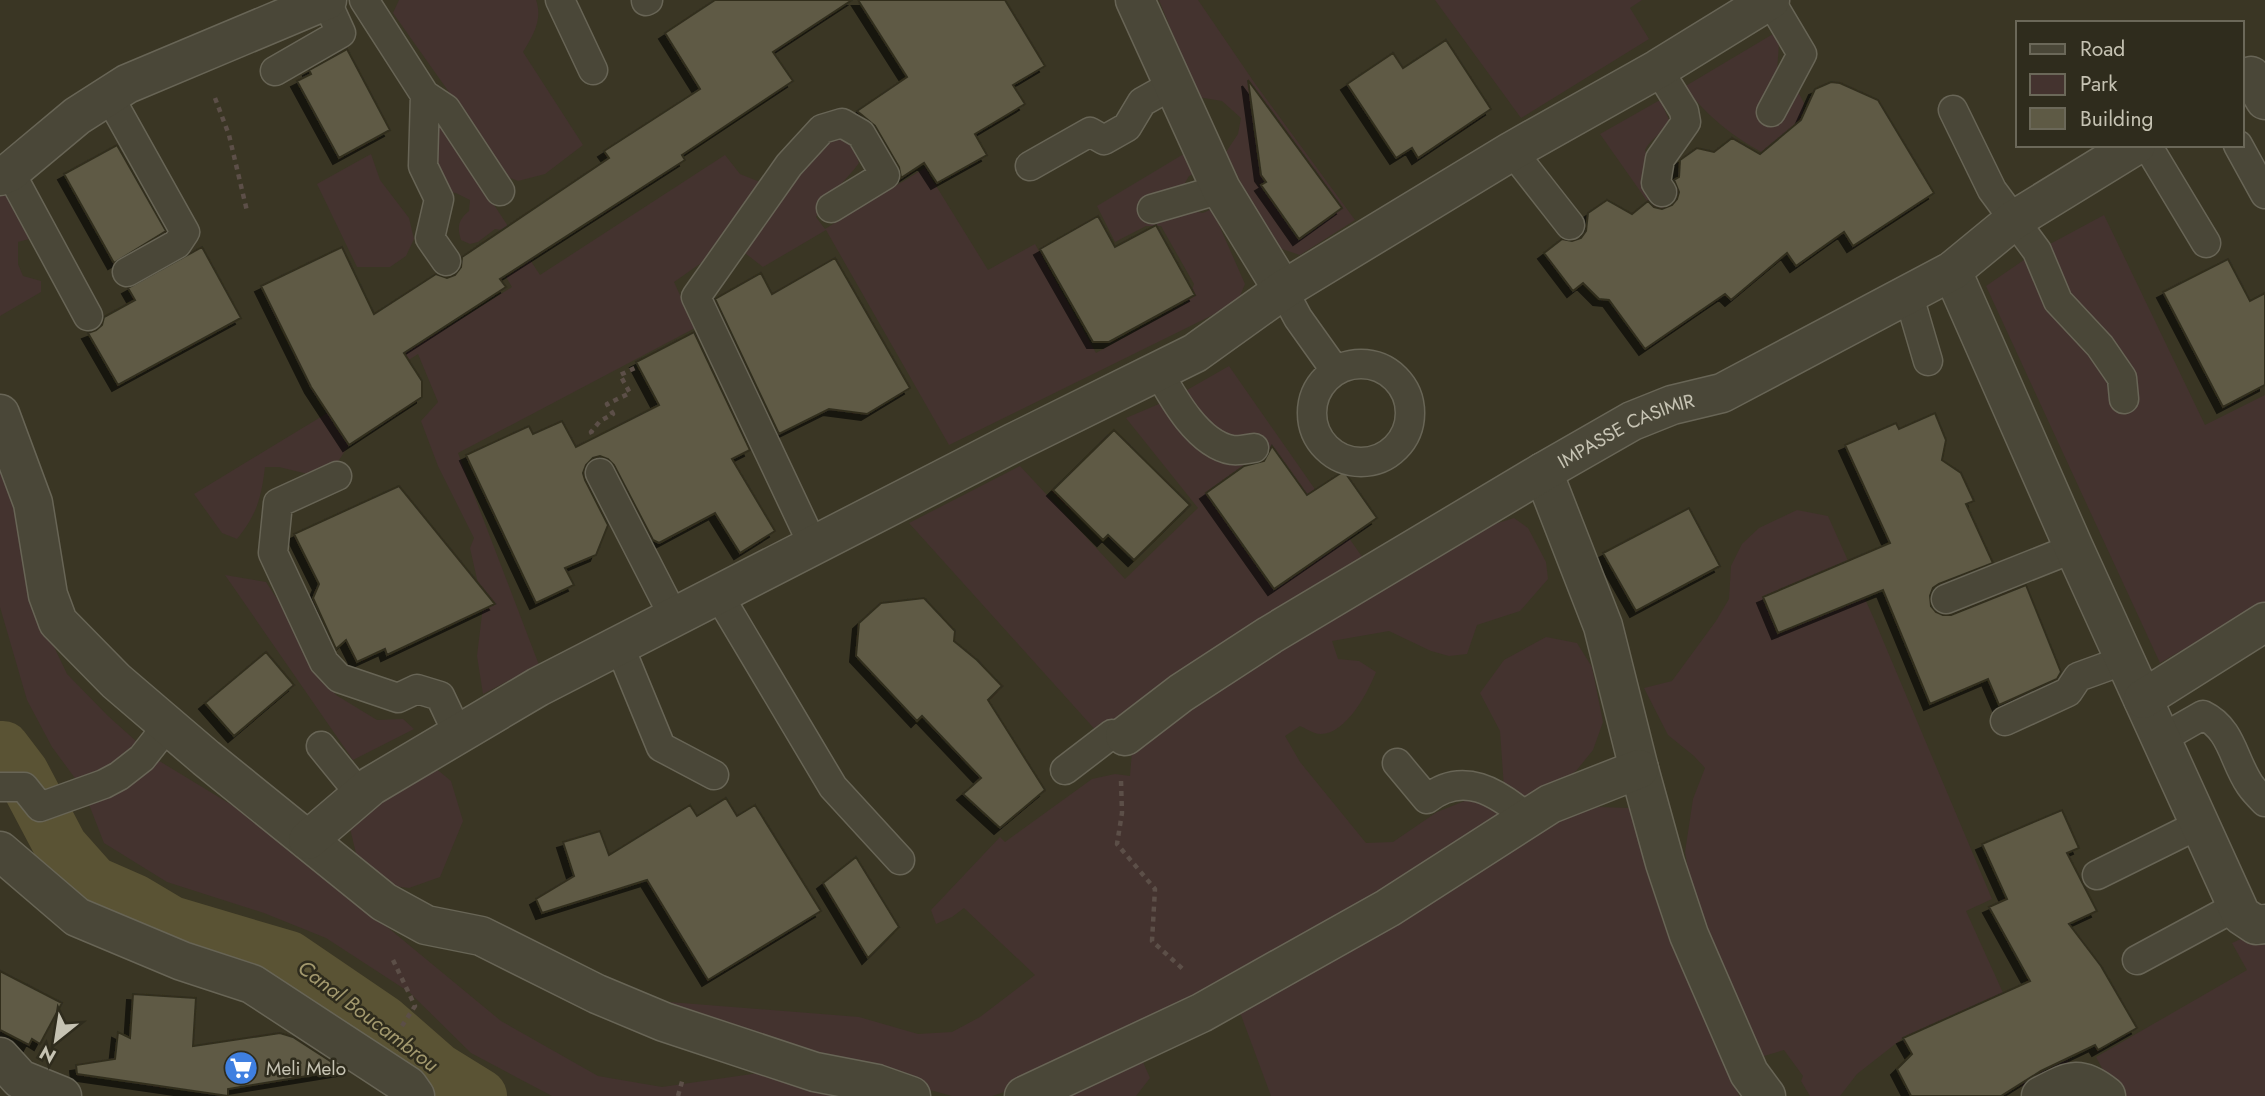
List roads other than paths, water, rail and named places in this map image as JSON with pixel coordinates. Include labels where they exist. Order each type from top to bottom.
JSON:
[{"type":"street","points":[[5,174],[77,116],[127,84],[327,0]]},
{"type":"street","points":[[1135,0],[1222,189],[1283,290]]},
{"type":"street","points":[[308,840],[371,786],[538,687],[1195,353],[1283,290],[1512,151],[1658,69],[1770,0]]},
{"type":"street","name":"IMPASSE CASIMIR","points":[[1125,736],[1181,693],[1270,635],[1543,472],[1632,421],[1672,405],[1722,393],[1952,271],[2014,220],[2133,147]]},
{"type":"street","points":[[1952,271],[2200,824],[2251,915]]},
{"type":"street","points":[[0,414],[33,503],[48,595],[58,622],[116,681],[384,902],[426,925],[481,936],[597,994],[664,1022],[815,1072],[877,1084],[911,1096]]},
{"type":"street","points":[[1543,472],[1603,626],[1665,863],[1689,935],[1749,1073],[1766,1096]]},
{"type":"street","points":[[2143,699],[2265,622]]},
{"type":"street","points":[[1024,1096],[1201,1013],[1388,908],[1550,804],[1639,769]]},
{"type":"street","points":[[0,851],[77,917],[182,961],[252,984],[412,1091]]},
{"type":"street","points":[[0,1057],[20,1079],[62,1096]]},
{"type":"street","points":[[2041,1096],[2072,1082],[2087,1082],[2106,1096]]},
{"type":"lane","points":[[275,71],[341,33],[327,0]]},
{"type":"lane","points":[[364,0],[425,95],[446,109],[500,191]]},
{"type":"lane","points":[[560,0],[593,70]]},
{"type":"lane","points":[[1770,0],[1802,54],[1771,111]]},
{"type":"lane","points":[[1658,69],[1684,111],[1686,122],[1660,159],[1656,183],[1662,191]]},
{"type":"lane","points":[[1030,166],[1090,132],[1104,141],[1127,127],[1142,102],[1174,83]]},
{"type":"lane","points":[[425,95],[423,166],[439,200],[430,238],[446,261]]},
{"type":"lane","points":[[109,96],[185,232],[177,244],[127,272]]},
{"type":"lane","points":[[1953,110],[1992,190],[2037,251],[2058,301],[2100,346],[2122,377],[2124,399]]},
{"type":"lane","points":[[813,545],[696,297],[789,165],[822,129],[842,123],[861,134],[885,175],[831,208]]},
{"type":"lane","points":[[2148,147],[2206,243]]},
{"type":"lane","points":[[2239,147],[2265,194]]},
{"type":"lane","points":[[1512,151],[1570,225]]},
{"type":"lane","points":[[5,174],[88,316]]},
{"type":"lane","points":[[1152,209],[1222,189]]},
{"type":"lane","points":[[1283,290],[1298,318],[1335,370]]},
{"type":"lane","points":[[1908,293],[1928,361]]},
{"type":"lane","points":[[1158,371],[1173,398],[1205,437],[1231,450],[1254,448]]},
{"type":"lane","points":[[600,473],[674,617]]},
{"type":"lane","points":[[337,476],[278,503],[273,553],[324,662],[339,678],[398,698],[416,689],[440,696],[458,734]]},
{"type":"lane","points":[[1946,599],[2074,548]]},
{"type":"lane","points":[[718,594],[834,788],[900,860]]},
{"type":"lane","points":[[620,645],[661,747],[713,775]]},
{"type":"lane","points":[[2005,721],[2068,692],[2078,677],[2125,660]]},
{"type":"lane","points":[[2161,739],[2203,715],[2215,721],[2224,731],[2250,786],[2265,802]]},
{"type":"lane","points":[[0,787],[24,787],[40,807],[104,784],[142,758],[168,725]]},
{"type":"lane","points":[[1065,770],[1112,734],[1125,736]]},
{"type":"lane","points":[[321,746],[360,794]]},
{"type":"lane","points":[[1397,763],[1427,799],[1467,783],[1499,797],[1528,818]]},
{"type":"lane","points":[[2097,875],[2200,824]]},
{"type":"lane","points":[[2137,960],[2251,915]]},
{"type":"waterway","name":"Canal Boucambrou","points":[[0,748],[3,748],[22,773],[61,847],[93,883],[134,901],[171,923],[289,958],[383,1022],[438,1070],[480,1096]]},
{"type":"place","name":"Meli Melo","points":[[241,1068]]}]
